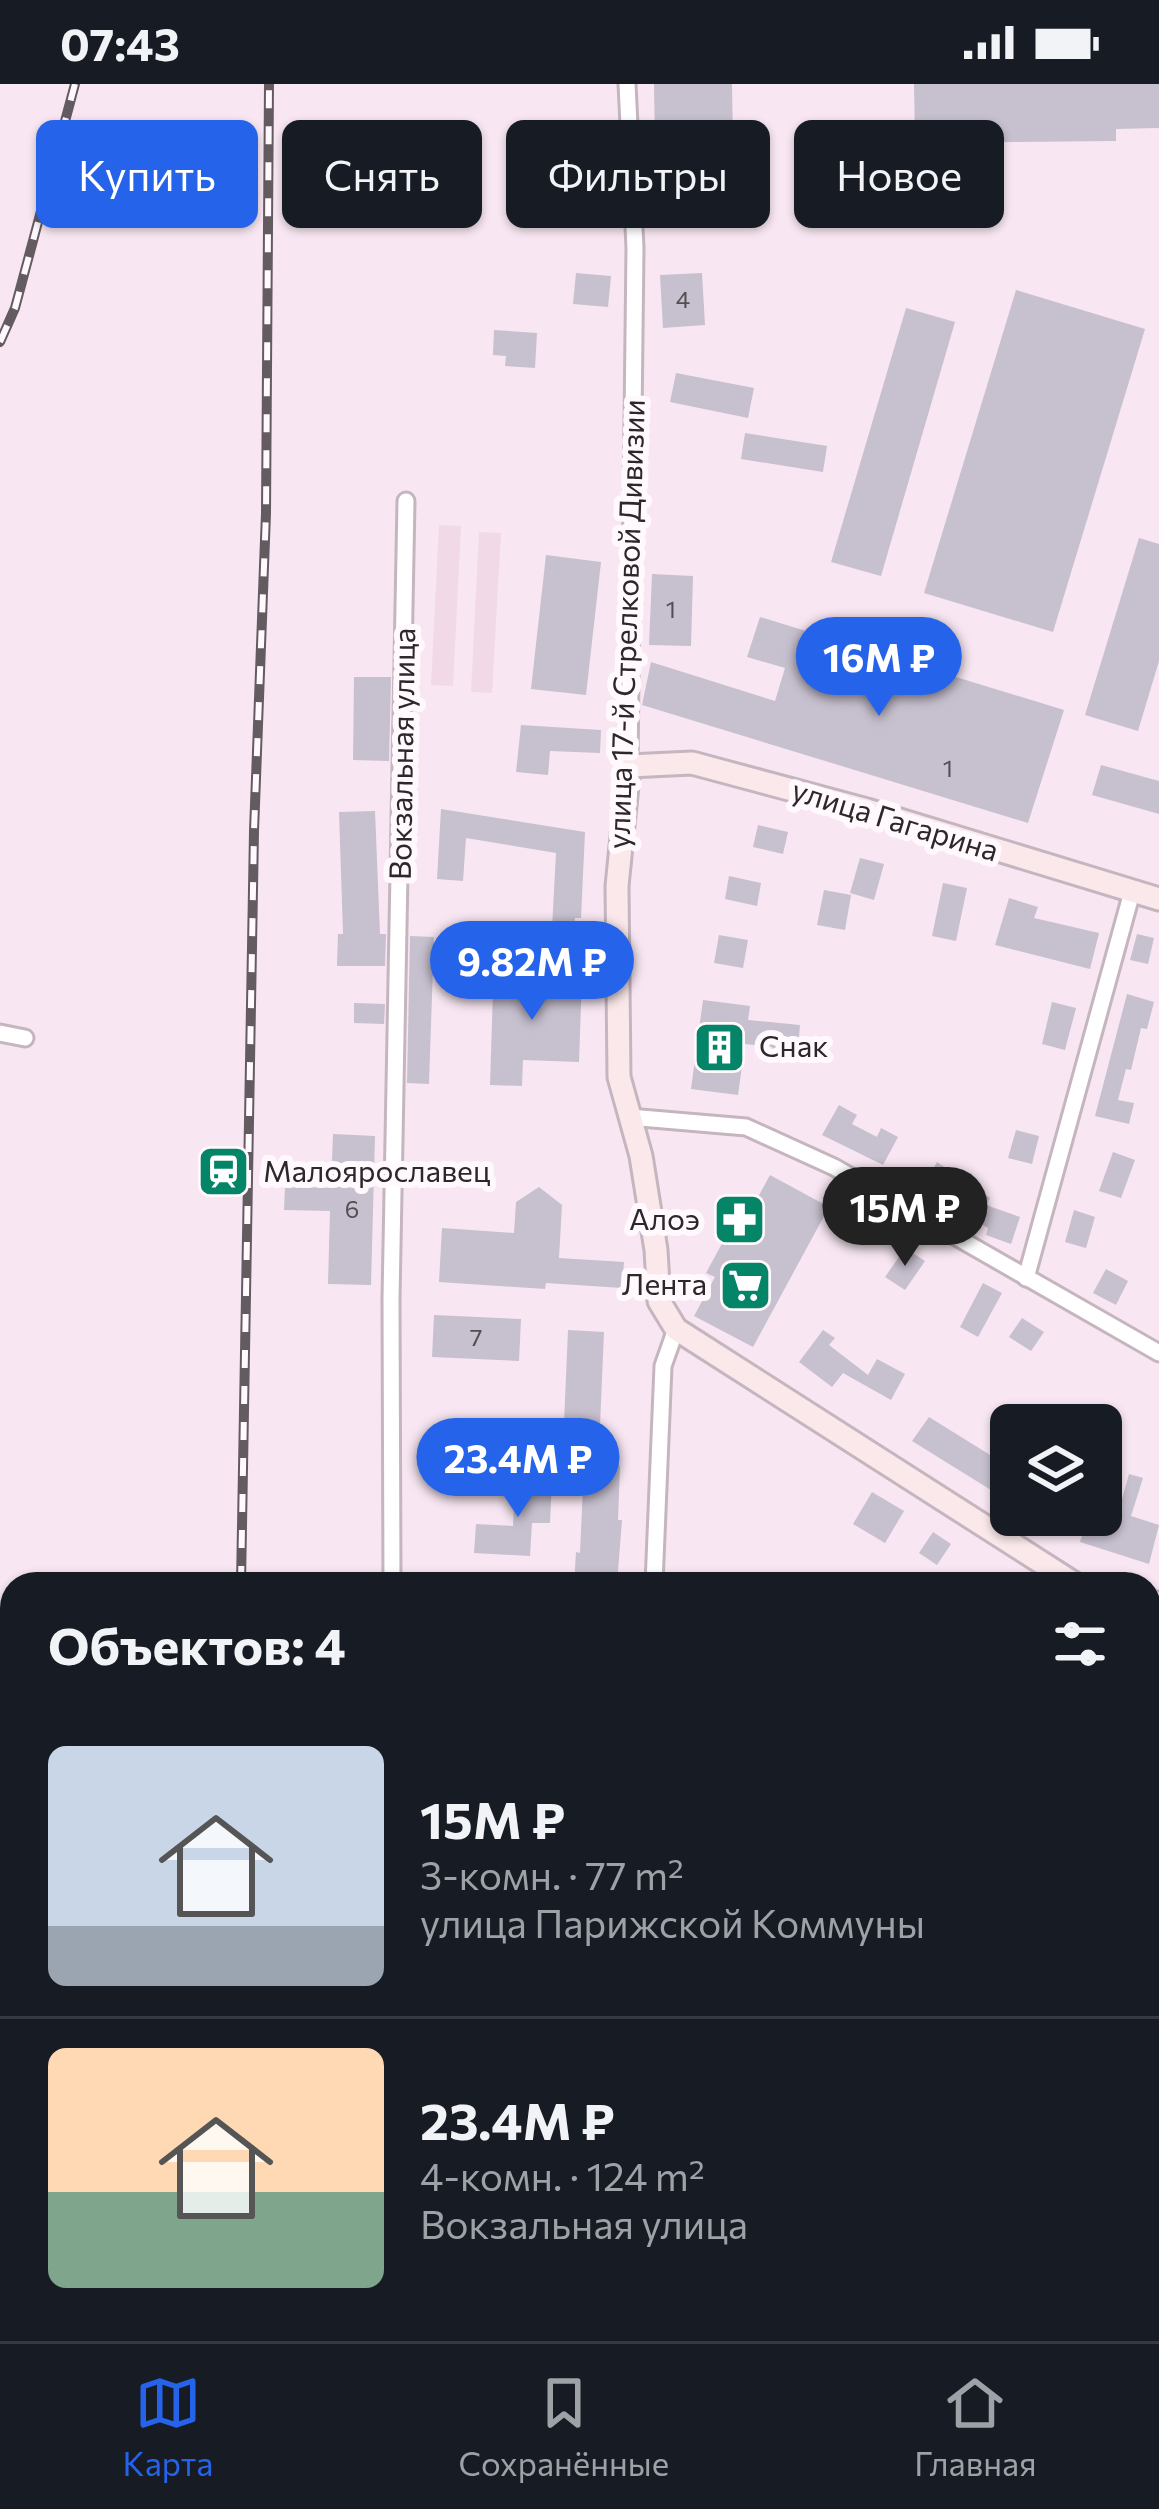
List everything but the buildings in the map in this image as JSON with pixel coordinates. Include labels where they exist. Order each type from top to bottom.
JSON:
[{"type":"main road","name":"улица Гагарина","points":[[628,766],[692,763],[1159,899]]},
{"type":"main road","name":"улица 17-й Стрелковой Дивизии","points":[[628,766],[617,886],[619,1077],[641,1156],[659,1301],[676,1329]]},
{"type":"main road","points":[[676,1329],[1057,1572]]},
{"type":"street","name":"улица 17-й Стрелковой Дивизии","points":[[627,84],[635,248],[628,766]]},
{"type":"street","name":"Вокзальная улица","points":[[392,1572],[391,1299],[406,501]]},
{"type":"street","points":[[1026,1278],[1132,892]]},
{"type":"street","points":[[0,1033],[25,1038]]},
{"type":"street","points":[[628,1117],[746,1127],[834,1167],[1159,1353]]},
{"type":"street","points":[[654,1572],[663,1366],[676,1329]]},
{"type":"shaded area","points":[[439,525],[461,526],[453,686],[431,685]]},
{"type":"shaded area","points":[[479,532],[501,533],[492,693],[471,692]]},
{"type":"railway","points":[[0,342],[15,308],[75,84]]},
{"type":"railway","points":[[241,1572],[254,831],[266,513],[269,84]]},
{"type":"place","name":"Снак","points":[[720,1047]]},
{"type":"place","name":"Малоярославец","points":[[224,1172]]},
{"type":"place","name":"Алоэ","points":[[739,1220]]},
{"type":"place","name":"Лента","points":[[746,1285]]}]
